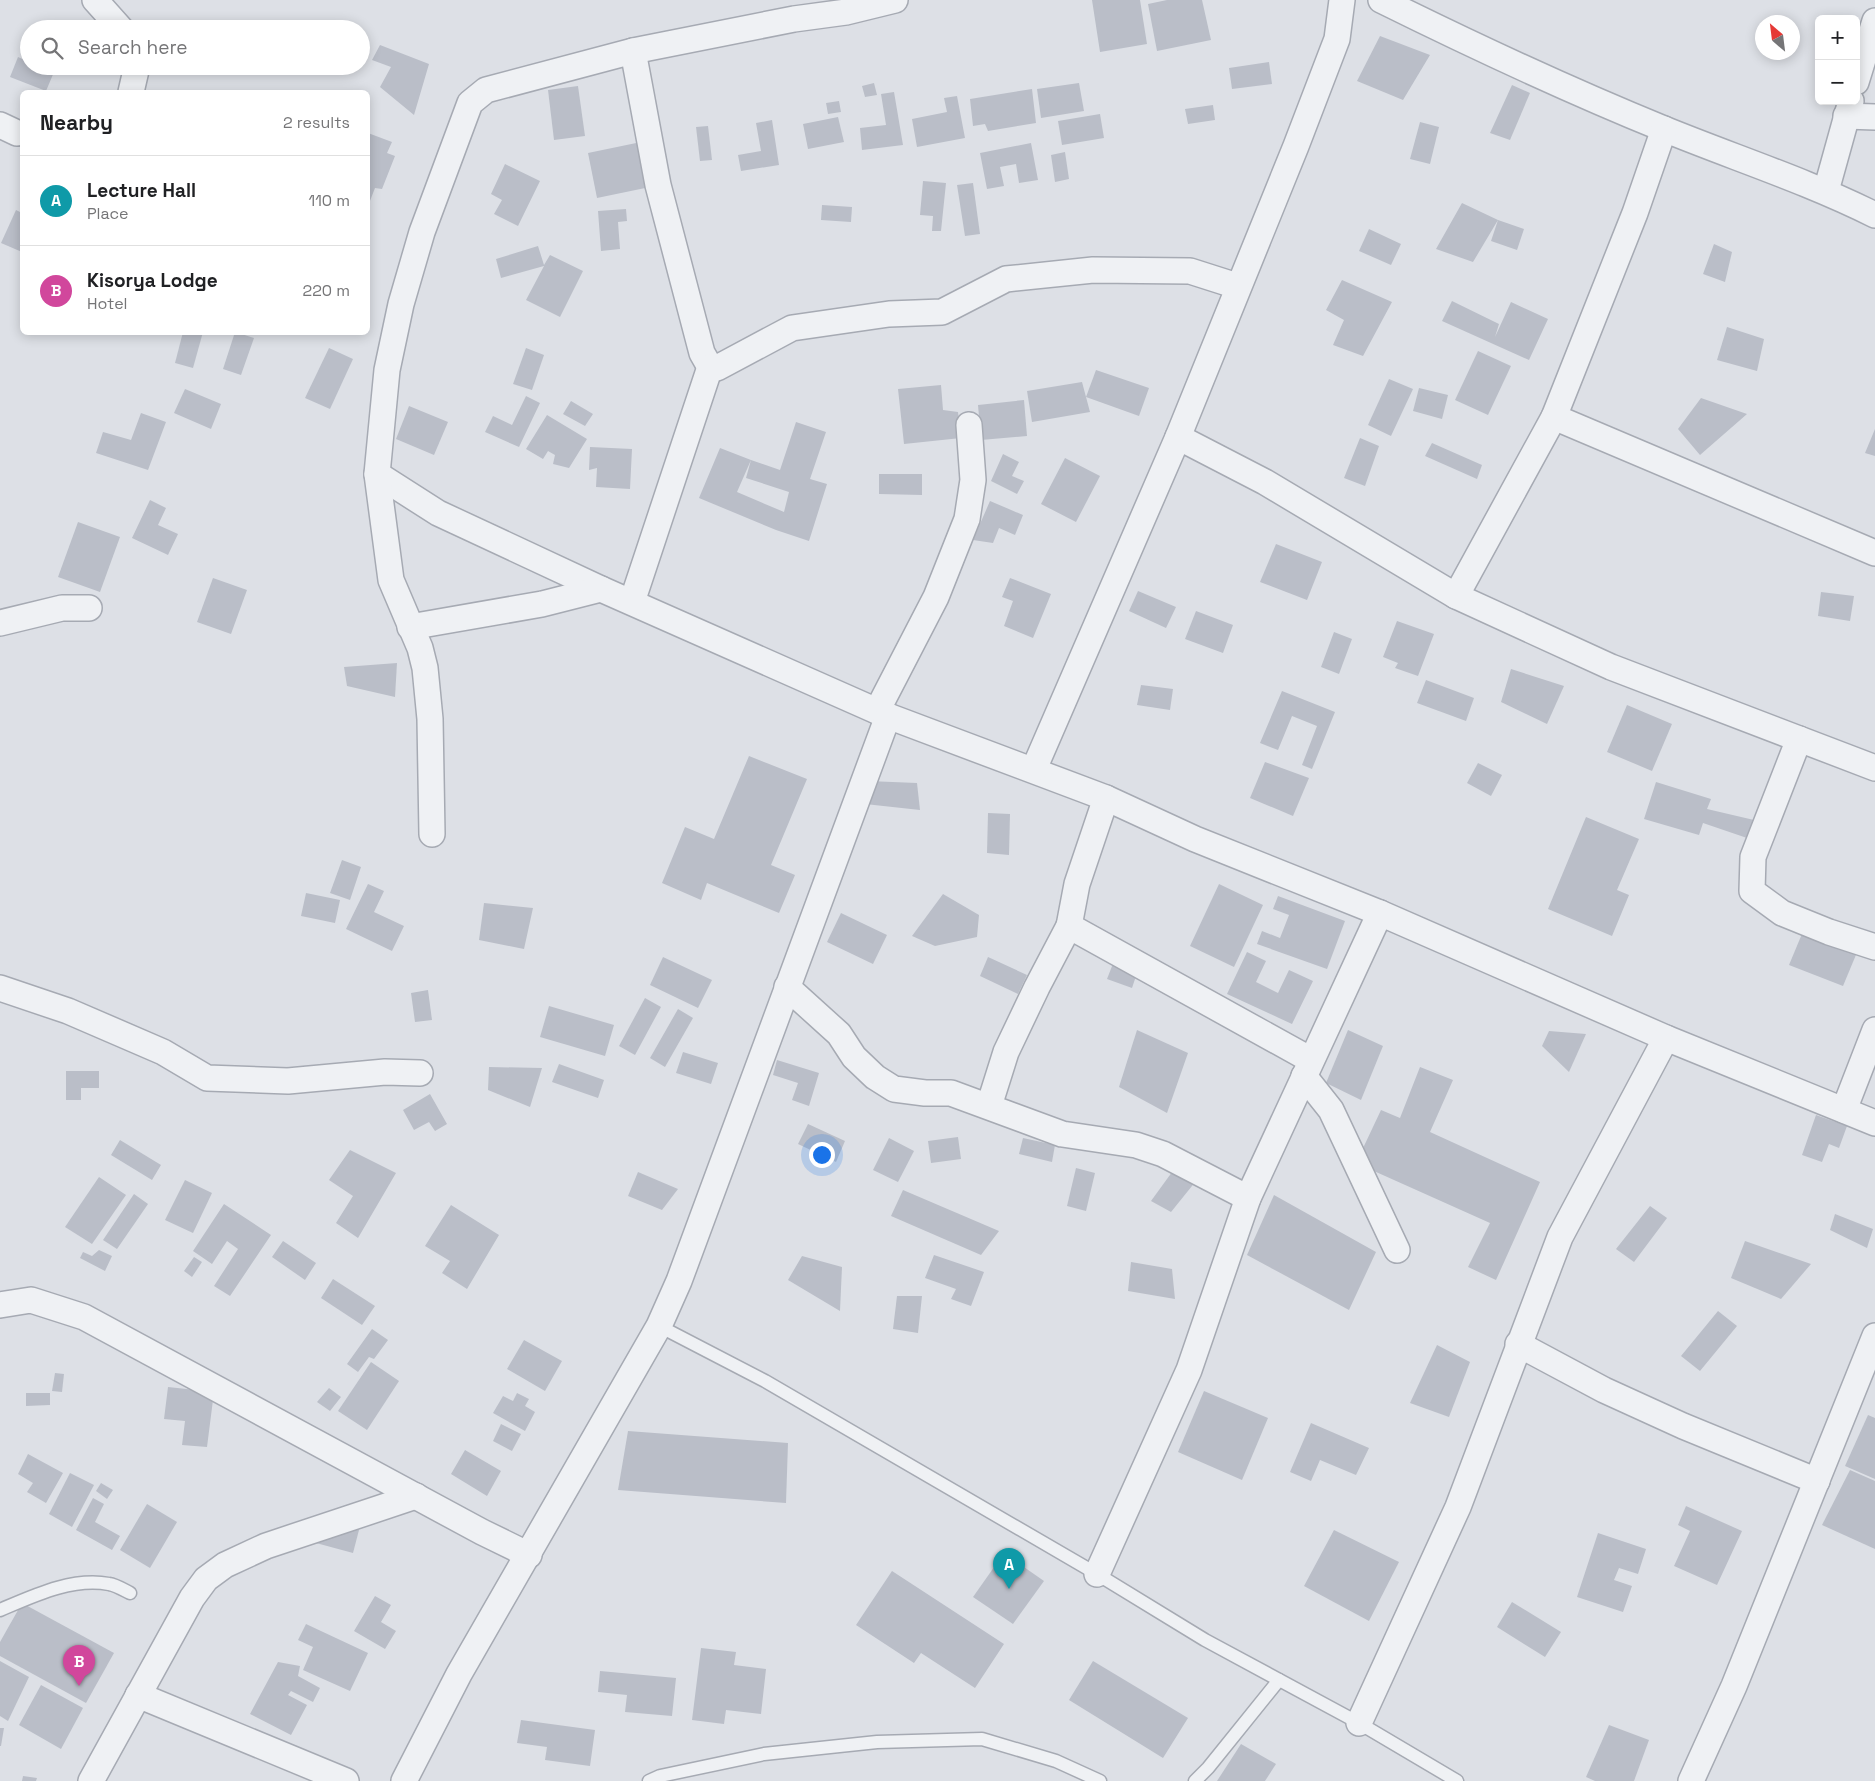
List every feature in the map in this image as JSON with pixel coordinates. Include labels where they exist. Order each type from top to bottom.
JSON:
[{"type":"street","points":[[95,0],[113,20]]},
{"type":"street","points":[[1034,769],[1178,437],[1337,39],[1342,0]]},
{"type":"street","points":[[1381,0],[1506,61],[1664,129],[1826,191],[1875,215]]},
{"type":"street","points":[[432,834],[430,719],[426,677],[420,648],[391,580],[377,474],[386,370],[401,304],[422,232],[470,103],[486,90],[634,50],[794,19],[846,12],[881,2]]},
{"type":"street","points":[[1860,69],[1875,21]]},
{"type":"street","points":[[632,602],[710,367],[702,353],[658,185],[634,50]]},
{"type":"street","points":[[131,90],[135,75]]},
{"type":"street","points":[[1826,191],[1848,109],[1875,117]]},
{"type":"street","points":[[1456,596],[1554,417],[1635,213],[1664,129]]},
{"type":"street","points":[[710,367],[717,368],[792,328],[889,314],[942,312],[1006,279],[1093,270],[1190,271],[1237,286]]},
{"type":"street","points":[[1554,417],[1875,553]]},
{"type":"street","points":[[404,1781],[459,1674],[659,1326],[679,1281],[787,987],[882,713],[936,597],[967,519],[973,480],[969,425]]},
{"type":"street","points":[[1178,437],[1265,482],[1456,596],[1611,667],[1875,768]]},
{"type":"street","points":[[377,474],[438,513],[601,589],[882,713],[1034,769],[1106,798],[1195,839],[1380,913],[1666,1038],[1875,1123]]},
{"type":"street","points":[[410,627],[542,604],[601,589]]},
{"type":"street","points":[[0,623],[62,608],[89,608]]},
{"type":"street","points":[[1799,739],[1753,857],[1752,891],[1782,913],[1829,932],[1875,947]]},
{"type":"street","points":[[989,1106],[1006,1052],[1036,987],[1069,926],[1077,884],[1106,798]]},
{"type":"street","points":[[1097,1574],[1189,1370],[1248,1198],[1380,913]]},
{"type":"street","points":[[1069,926],[1307,1068],[1331,1110],[1397,1250]]},
{"type":"street","points":[[787,987],[839,1034],[854,1057],[875,1076],[894,1089],[925,1093],[951,1093],[1062,1134],[1136,1145],[1163,1154],[1248,1198]]},
{"type":"street","points":[[0,988],[68,1010],[163,1052],[207,1078],[288,1081],[376,1072],[420,1073]]},
{"type":"street","points":[[1844,1110],[1875,1030]]},
{"type":"street","points":[[1359,1724],[1458,1507],[1560,1237],[1666,1038]]},
{"type":"street","points":[[0,1306],[31,1300],[84,1317],[416,1496],[528,1554]]},
{"type":"street","points":[[1691,1781],[1734,1686],[1875,1336]]},
{"type":"street","points":[[1518,1344],[1604,1390],[1683,1426],[1817,1481]]},
{"type":"street","points":[[91,1781],[192,1598],[206,1579],[225,1565],[266,1546],[416,1496]]},
{"type":"street","points":[[138,1695],[346,1781]]},
{"type":"lane","points":[[659,1326],[765,1381],[1097,1574],[1205,1640],[1359,1724],[1457,1781]]},
{"type":"lane","points":[[0,1610],[41,1593],[83,1583],[110,1584],[130,1594]]},
{"type":"lane","points":[[1195,1781],[1208,1768],[1279,1680]]},
{"type":"lane","points":[[649,1781],[660,1776],[764,1754],[877,1742],[982,1739],[1056,1761],[1100,1781]]},
{"type":"building","points":[[1092,0],[1140,0],[1147,44],[1100,52]]},
{"type":"building","points":[[1167,0],[1202,0],[1211,40],[1157,51],[1148,4]]},
{"type":"building","points":[[1380,36],[1430,55],[1403,100],[1357,81]]},
{"type":"building","points":[[380,45],[429,64],[414,115],[380,87],[391,67],[372,60]]},
{"type":"building","points":[[18,57],[20,58],[20,75],[53,75],[46,90],[10,77]]},
{"type":"building","points":[[1269,62],[1272,84],[1232,89],[1229,68]]},
{"type":"building","points":[[874,83],[877,95],[865,97],[862,86]]},
{"type":"building","points":[[1079,83],[1084,111],[1041,118],[1037,89]]},
{"type":"building","points":[[1512,85],[1530,93],[1510,140],[1490,133]]},
{"type":"building","points":[[578,86],[585,136],[554,140],[548,90]]},
{"type":"building","points":[[1032,89],[1036,123],[988,131],[985,124],[973,126],[970,99]]},
{"type":"building","points":[[894,92],[903,145],[862,150],[860,128],[886,125],[881,94]]},
{"type":"building","points":[[957,96],[965,138],[917,147],[912,119],[947,112],[944,98]]},
{"type":"building","points":[[839,101],[841,112],[828,114],[826,103]]},
{"type":"building","points":[[1213,105],[1215,120],[1188,124],[1185,109]]},
{"type":"building","points":[[1100,114],[1104,138],[1062,145],[1058,121]]},
{"type":"building","points":[[838,117],[844,142],[808,149],[803,124]]},
{"type":"building","points":[[772,120],[779,165],[741,171],[738,155],[761,151],[756,123]]},
{"type":"building","points":[[1420,122],[1439,127],[1430,164],[1410,159]]},
{"type":"building","points":[[708,126],[712,160],[700,161],[696,127]]},
{"type":"building","points":[[370,134],[392,142],[387,153],[395,156],[382,189],[375,188],[370,201]]},
{"type":"building","points":[[641,142],[650,187],[597,198],[588,153]]},
{"type":"building","points":[[1031,143],[1038,180],[1019,183],[1016,164],[1000,167],[1004,186],[987,189],[980,153]]},
{"type":"building","points":[[1065,152],[1069,179],[1055,182],[1051,155]]},
{"type":"building","points":[[505,164],[540,181],[518,226],[494,214],[502,200],[491,194]]},
{"type":"building","points":[[923,181],[946,183],[941,231],[932,231],[933,216],[920,215]]},
{"type":"building","points":[[973,183],[980,234],[965,236],[957,185]]},
{"type":"building","points":[[1462,203],[1498,220],[1473,262],[1436,249]]},
{"type":"building","points":[[822,205],[852,207],[851,222],[821,220]]},
{"type":"building","points":[[626,209],[627,221],[618,222],[620,249],[601,251],[598,211]]},
{"type":"building","points":[[16,210],[20,212],[20,251],[1,243]]},
{"type":"building","points":[[1498,220],[1524,229],[1517,250],[1491,241]]},
{"type":"building","points":[[1369,229],[1401,244],[1391,265],[1359,251]]},
{"type":"building","points":[[1714,244],[1732,252],[1725,282],[1703,274]]},
{"type":"building","points":[[538,246],[544,265],[550,255],[583,271],[560,317],[526,300],[544,266],[501,278],[496,259]]},
{"type":"building","points":[[1342,280],[1392,302],[1363,356],[1333,345],[1344,320],[1326,310]]},
{"type":"building","points":[[1452,301],[1499,324],[1495,337],[1511,302],[1548,319],[1529,360],[1442,321]]},
{"type":"building","points":[[1727,327],[1764,339],[1757,371],[1717,360]]},
{"type":"building","points":[[182,335],[202,335],[193,368],[175,363]]},
{"type":"building","points":[[234,335],[244,335],[254,338],[241,375],[223,369]]},
{"type":"building","points":[[329,348],[353,359],[330,409],[305,398]]},
{"type":"building","points":[[526,348],[544,355],[532,390],[513,384]]},
{"type":"building","points":[[1478,351],[1511,366],[1488,415],[1455,400]]},
{"type":"building","points":[[1096,370],[1149,388],[1139,416],[1086,397]]},
{"type":"building","points":[[1389,379],[1413,389],[1391,436],[1368,425]]},
{"type":"building","points":[[1082,382],[1090,412],[1032,422],[1027,391]]},
{"type":"building","points":[[941,385],[943,410],[958,412],[961,438],[904,444],[898,389]]},
{"type":"building","points":[[1419,388],[1448,395],[1442,419],[1413,411]]},
{"type":"building","points":[[185,389],[221,404],[211,429],[174,413]]},
{"type":"building","points":[[526,396],[540,403],[519,447],[485,432],[493,416],[512,425]]},
{"type":"building","points":[[1701,398],[1747,414],[1700,455],[1678,429]]},
{"type":"building","points":[[1024,400],[1027,436],[981,440],[978,405]]},
{"type":"building","points":[[571,401],[593,414],[585,426],[563,414]]},
{"type":"building","points":[[409,406],[448,422],[434,455],[396,439]]},
{"type":"building","points":[[141,413],[166,422],[148,470],[96,453],[103,432],[131,440]]},
{"type":"building","points":[[547,415],[587,439],[569,468],[553,464],[555,455],[548,451],[543,459],[526,449]]},
{"type":"building","points":[[796,422],[826,432],[810,479],[827,484],[809,541],[776,530],[699,498],[720,448],[780,470]],"holes":[[[751,460],[746,478],[789,492],[784,512],[737,492]]]},
{"type":"building","points":[[1875,429],[1875,456],[1865,453]]},
{"type":"building","points":[[1360,438],[1379,446],[1365,486],[1344,478]]},
{"type":"building","points":[[1432,443],[1482,465],[1477,479],[1425,456]]},
{"type":"building","points":[[590,447],[632,449],[630,489],[596,487],[597,468],[589,470]]},
{"type":"building","points":[[1003,454],[1019,462],[1012,476],[1024,481],[1017,494],[991,481]]},
{"type":"building","points":[[1065,458],[1100,476],[1076,522],[1041,504]]},
{"type":"building","points":[[879,474],[922,474],[922,495],[879,494]]},
{"type":"building","points":[[150,500],[166,508],[158,525],[178,534],[168,555],[132,538]]},
{"type":"building","points":[[990,501],[1023,515],[1015,535],[999,528],[993,543],[973,540]]},
{"type":"building","points":[[78,522],[120,537],[100,592],[58,577]]},
{"type":"building","points":[[1276,544],[1322,562],[1307,600],[1260,582]]},
{"type":"building","points":[[213,578],[247,590],[231,634],[197,622]]},
{"type":"building","points":[[1010,578],[1051,594],[1033,638],[1004,626],[1013,601],[1002,597]]},
{"type":"building","points":[[1138,591],[1176,607],[1166,628],[1129,611]]},
{"type":"building","points":[[1821,592],[1854,596],[1850,621],[1818,616]]},
{"type":"building","points":[[1196,611],[1233,625],[1223,653],[1185,639]]},
{"type":"building","points":[[1397,621],[1434,634],[1418,676],[1395,668],[1398,663],[1383,657]]},
{"type":"building","points":[[1334,632],[1352,639],[1339,674],[1321,667]]},
{"type":"building","points":[[397,663],[395,697],[347,686],[344,667]]},
{"type":"building","points":[[1511,669],[1564,686],[1547,724],[1501,702]]},
{"type":"building","points":[[1426,680],[1474,698],[1466,721],[1417,703]]},
{"type":"building","points":[[1141,685],[1173,689],[1170,710],[1137,705]]},
{"type":"building","points":[[1282,691],[1335,712],[1312,769],[1302,765],[1317,726],[1292,716],[1278,750],[1260,743]]},
{"type":"building","points":[[1627,705],[1672,724],[1652,771],[1607,752]]},
{"type":"building","points":[[749,756],[807,779],[771,865],[795,875],[779,913],[707,883],[701,900],[662,883],[685,827],[714,839]]},
{"type":"building","points":[[1265,762],[1309,778],[1293,816],[1250,798]]},
{"type":"building","points":[[1478,763],[1502,775],[1491,796],[1467,783]]},
{"type":"building","points":[[868,781],[917,783],[920,810],[865,804]]},
{"type":"building","points":[[1656,782],[1711,799],[1707,809],[1754,820],[1747,838],[1703,823],[1699,835],[1644,819]]},
{"type":"building","points":[[988,813],[1010,814],[1009,855],[987,853]]},
{"type":"building","points":[[1586,817],[1639,839],[1617,890],[1629,895],[1612,936],[1548,909]]},
{"type":"building","points":[[342,860],[361,867],[350,900],[330,893]]},
{"type":"building","points":[[368,884],[384,891],[374,912],[404,926],[392,951],[346,929]]},
{"type":"building","points":[[1219,884],[1263,905],[1234,967],[1190,946]]},
{"type":"building","points":[[306,893],[340,900],[335,923],[301,916]]},
{"type":"building","points":[[943,894],[979,915],[977,937],[935,946],[912,936]]},
{"type":"building","points":[[1278,896],[1345,921],[1327,969],[1257,944],[1262,931],[1280,938],[1289,915],[1273,909]]},
{"type":"building","points":[[484,903],[533,908],[524,949],[479,940]]},
{"type":"building","points":[[841,913],[887,935],[873,964],[827,942]]},
{"type":"building","points":[[1804,929],[1858,950],[1843,986],[1789,965]]},
{"type":"building","points":[[1247,952],[1266,961],[1256,982],[1278,993],[1289,970],[1313,981],[1292,1024],[1227,994]]},
{"type":"building","points":[[663,957],[712,980],[698,1008],[650,985]]},
{"type":"building","points":[[988,957],[1027,975],[1018,994],[980,976]]},
{"type":"building","points":[[1114,961],[1138,970],[1132,988],[1107,979]]},
{"type":"building","points":[[428,990],[432,1020],[415,1022],[411,993]]},
{"type":"building","points":[[645,998],[661,1007],[635,1055],[619,1046]]},
{"type":"building","points":[[549,1006],[614,1025],[605,1056],[540,1037]]},
{"type":"building","points":[[678,1009],[693,1018],[665,1067],[650,1058]]},
{"type":"building","points":[[1137,1030],[1188,1053],[1167,1113],[1119,1087]]},
{"type":"building","points":[[1348,1030],[1383,1046],[1361,1100],[1326,1083]]},
{"type":"building","points":[[1549,1031],[1586,1034],[1569,1072],[1542,1046]]},
{"type":"building","points":[[683,1052],[718,1063],[711,1084],[676,1073]]},
{"type":"building","points":[[777,1060],[819,1073],[809,1106],[792,1100],[798,1083],[773,1075]]},
{"type":"building","points":[[559,1064],[604,1080],[598,1098],[552,1082]]},
{"type":"building","points":[[489,1067],[542,1068],[530,1107],[488,1090]]},
{"type":"building","points":[[1420,1067],[1453,1080],[1430,1132],[1540,1182],[1496,1280],[1468,1267],[1490,1223],[1356,1163],[1381,1110],[1400,1118]]},
{"type":"building","points":[[66,1071],[99,1071],[99,1088],[81,1088],[81,1100],[66,1100]]},
{"type":"building","points":[[430,1094],[447,1124],[435,1131],[429,1122],[414,1130],[403,1110]]},
{"type":"building","points":[[1816,1115],[1847,1126],[1839,1148],[1829,1144],[1822,1162],[1802,1155]]},
{"type":"building","points":[[808,1124],[845,1141],[836,1162],[798,1144]]},
{"type":"building","points":[[958,1137],[961,1159],[931,1163],[928,1141]]},
{"type":"building","points":[[889,1138],[914,1151],[898,1182],[873,1170]]},
{"type":"building","points":[[1023,1138],[1055,1145],[1052,1162],[1019,1154]]},
{"type":"building","points":[[120,1140],[161,1165],[152,1180],[111,1155]]},
{"type":"building","points":[[350,1150],[396,1173],[358,1238],[336,1223],[353,1196],[329,1180]]},
{"type":"building","points":[[1076,1168],[1095,1173],[1086,1211],[1067,1206]]},
{"type":"building","points":[[1175,1168],[1196,1181],[1171,1212],[1151,1201]]},
{"type":"building","points":[[638,1172],[678,1189],[662,1210],[628,1196]]},
{"type":"building","points":[[99,1177],[126,1195],[92,1244],[65,1227]]},
{"type":"building","points":[[185,1180],[212,1193],[193,1233],[165,1220]]},
{"type":"building","points":[[903,1190],[999,1231],[981,1255],[891,1216]]},
{"type":"building","points":[[134,1194],[148,1204],[117,1249],[103,1240]]},
{"type":"building","points":[[1274,1195],[1376,1252],[1349,1310],[1247,1255]]},
{"type":"building","points":[[224,1204],[271,1235],[230,1296],[214,1286],[238,1249],[227,1241],[212,1264],[193,1251]]},
{"type":"building","points":[[451,1205],[499,1235],[467,1289],[442,1273],[450,1261],[425,1246]]},
{"type":"building","points":[[1650,1206],[1667,1218],[1634,1262],[1616,1249]]},
{"type":"building","points":[[1835,1214],[1873,1229],[1867,1248],[1830,1230]]},
{"type":"building","points":[[283,1241],[316,1263],[305,1280],[272,1257]]},
{"type":"building","points":[[1745,1241],[1811,1264],[1781,1299],[1731,1278]]},
{"type":"building","points":[[99,1250],[112,1256],[105,1271],[80,1258],[83,1252],[92,1256]]},
{"type":"building","points":[[934,1255],[984,1272],[971,1306],[951,1299],[956,1289],[925,1278]]},
{"type":"building","points":[[802,1256],[842,1267],[840,1311],[788,1280]]},
{"type":"building","points":[[194,1257],[202,1262],[192,1277],[184,1271]]},
{"type":"building","points":[[1131,1262],[1172,1269],[1175,1299],[1128,1291]]},
{"type":"building","points":[[333,1279],[375,1306],[362,1325],[321,1298]]},
{"type":"building","points":[[897,1296],[922,1296],[918,1333],[893,1329]]},
{"type":"building","points":[[1718,1311],[1737,1326],[1700,1371],[1681,1356]]},
{"type":"building","points":[[372,1329],[388,1340],[374,1359],[369,1357],[358,1372],[347,1364]]},
{"type":"building","points":[[524,1340],[562,1361],[545,1391],[507,1369]]},
{"type":"building","points":[[1437,1345],[1470,1362],[1449,1417],[1410,1403]]},
{"type":"building","points":[[371,1362],[399,1381],[367,1430],[338,1411]]},
{"type":"building","points":[[55,1373],[64,1374],[62,1392],[52,1391]]},
{"type":"building","points":[[168,1387],[214,1392],[207,1447],[182,1445],[185,1421],[164,1419]]},
{"type":"building","points":[[329,1388],[341,1397],[330,1411],[317,1402]]},
{"type":"building","points":[[1204,1391],[1268,1418],[1242,1480],[1178,1452]]},
{"type":"building","points":[[26,1393],[50,1393],[50,1405],[26,1406]]},
{"type":"building","points":[[517,1393],[529,1399],[525,1406],[535,1412],[525,1431],[493,1413],[503,1396],[513,1401]]},
{"type":"building","points":[[1868,1415],[1875,1418],[1875,1479],[1845,1466]]},
{"type":"building","points":[[1311,1423],[1369,1448],[1356,1475],[1320,1460],[1311,1481],[1290,1472]]},
{"type":"building","points":[[501,1424],[521,1434],[512,1451],[493,1441]]},
{"type":"building","points":[[628,1431],[788,1443],[786,1503],[618,1490]]},
{"type":"building","points":[[465,1450],[501,1471],[487,1496],[451,1474]]},
{"type":"building","points":[[28,1454],[63,1473],[46,1503],[27,1492],[33,1483],[18,1474]]},
{"type":"building","points":[[1850,1470],[1875,1481],[1875,1549],[1822,1525]]},
{"type":"building","points":[[70,1473],[94,1485],[72,1527],[49,1514]]},
{"type":"building","points":[[101,1483],[113,1490],[107,1499],[96,1491]]},
{"type":"building","points":[[93,1498],[104,1504],[95,1522],[120,1536],[112,1550],[76,1530]]},
{"type":"building","points":[[147,1504],[177,1522],[150,1568],[120,1550]]},
{"type":"building","points":[[1686,1506],[1742,1531],[1717,1585],[1674,1566],[1690,1531],[1678,1525]]},
{"type":"building","points":[[322,1521],[359,1530],[353,1553],[316,1543]]},
{"type":"building","points":[[1334,1530],[1399,1562],[1369,1621],[1304,1586]]},
{"type":"building","points":[[1598,1533],[1646,1549],[1638,1574],[1619,1568],[1614,1580],[1632,1586],[1623,1612],[1577,1597]]},
{"type":"building","points":[[1004,1553],[1044,1581],[1013,1624],[973,1597]]},
{"type":"building","points":[[892,1571],[1004,1644],[975,1688],[921,1653],[914,1663],[856,1625]]},
{"type":"building","points":[[375,1596],[391,1605],[381,1622],[396,1631],[385,1649],[354,1631]]},
{"type":"building","points":[[1512,1602],[1561,1632],[1545,1657],[1497,1627]]},
{"type":"building","points":[[22,1603],[114,1653],[86,1703],[0,1656],[0,1642]]},
{"type":"building","points":[[306,1624],[368,1653],[350,1691],[303,1670],[313,1647],[298,1640]]},
{"type":"building","points":[[701,1648],[736,1652],[734,1665],[766,1669],[761,1714],[726,1710],[724,1724],[692,1720]]},
{"type":"building","points":[[0,1661],[29,1677],[8,1721],[0,1716]]},
{"type":"building","points":[[1093,1661],[1188,1718],[1163,1758],[1069,1700]]},
{"type":"building","points":[[278,1662],[300,1666],[298,1676],[320,1688],[313,1702],[291,1691],[288,1695],[307,1705],[291,1735],[250,1714]]},
{"type":"building","points":[[600,1671],[676,1678],[672,1716],[625,1712],[627,1695],[598,1692]]},
{"type":"building","points":[[41,1685],[83,1708],[61,1749],[19,1725]]},
{"type":"building","points":[[521,1720],[595,1730],[590,1766],[545,1760],[547,1747],[517,1743]]},
{"type":"building","points":[[1609,1725],[1649,1740],[1634,1781],[1595,1781],[1586,1777]]},
{"type":"building","points":[[0,1728],[4,1728],[1,1746],[0,1746]]},
{"type":"building","points":[[1241,1744],[1276,1764],[1265,1781],[1217,1781]]},
{"type":"building","points":[[23,1776],[37,1778],[36,1781],[22,1781]]},
{"type":"place","name":"Lecture Hall","points":[[1009,1589]]},
{"type":"place","name":"Kisorya Lodge","points":[[79,1686]]}]
